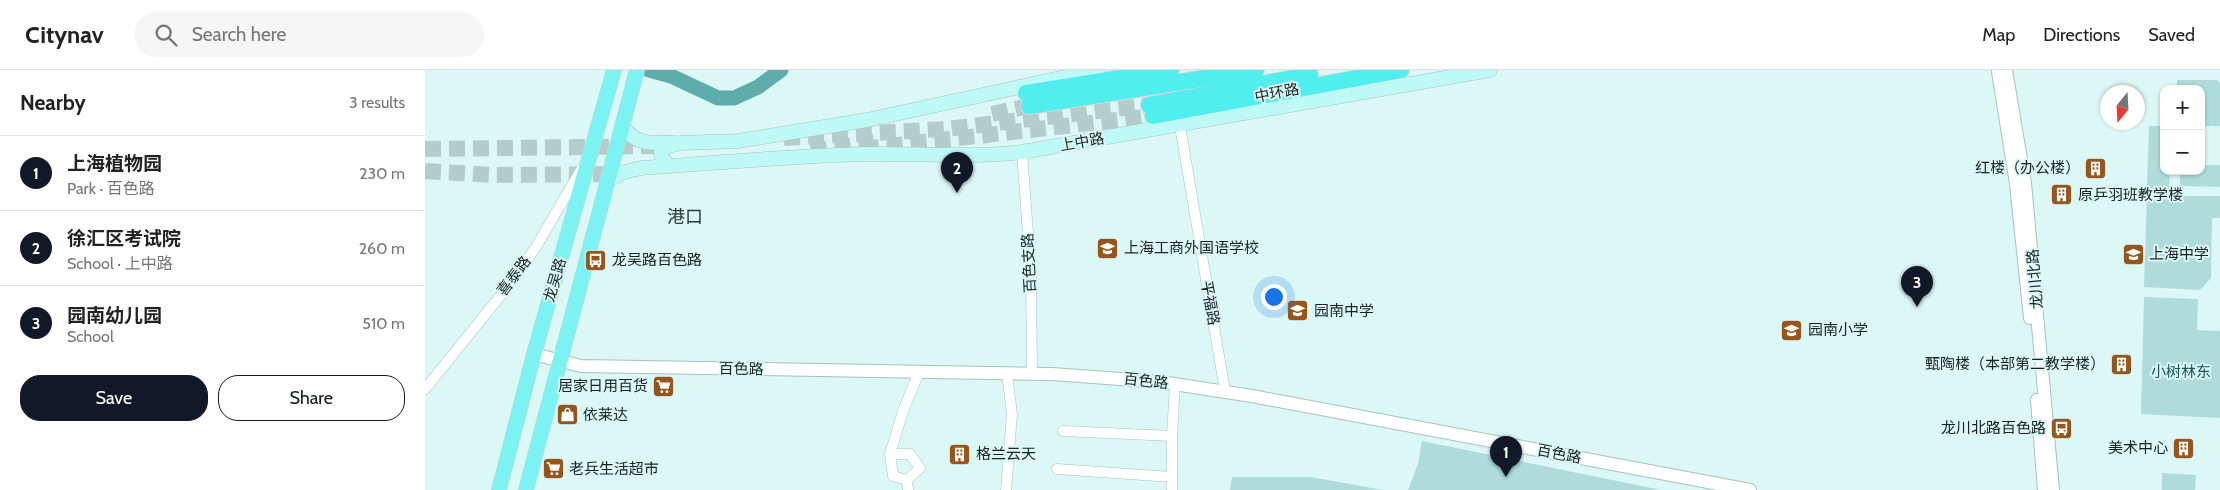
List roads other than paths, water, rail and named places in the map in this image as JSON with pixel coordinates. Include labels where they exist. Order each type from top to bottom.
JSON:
[{"type":"highway","name":"中环路","points":[[1171,70],[1027,99],[1256,70]]},
{"type":"highway","name":"中环路","points":[[1340,70],[1151,110],[1401,70]]},
{"type":"main road","name":"龙吴路","points":[[526,490],[637,70]]},
{"type":"main road","points":[[623,127],[632,139],[642,142],[681,144],[738,141],[867,120],[1099,70]]},
{"type":"main road","name":"上中路","points":[[609,180],[624,172],[669,166],[846,155],[978,155],[1022,152],[1180,126],[1490,70]]},
{"type":"main road","name":"龙吴路","points":[[499,490],[534,354],[613,74]]},
{"type":"main road","points":[[669,166],[662,158],[661,152],[665,147],[681,144]]},
{"type":"street","name":"龙川北路","points":[[1997,70],[2012,157],[2025,271],[2044,490]]},
{"type":"street","name":"龙川北路","points":[[2006,70],[2026,193],[2053,490]]},
{"type":"street","name":"平福路","points":[[1180,126],[1225,391]]},
{"type":"street","name":"百色支路","points":[[1022,152],[1031,274],[1032,374]]},
{"type":"street","name":"喜泰路","points":[[425,388],[513,279],[536,247],[590,154]]},
{"type":"street","name":"百色路","points":[[534,354],[581,366],[1032,374],[1089,376],[1175,384],[1225,391],[1750,490]]},
{"type":"street","points":[[890,454],[910,454],[920,468],[907,485],[893,476],[890,454],[903,411],[919,372]]},
{"type":"street","points":[[1006,490],[1012,414],[1007,374]]},
{"type":"street","points":[[1172,490],[1172,436],[1175,384]]},
{"type":"street","points":[[1063,431],[1172,436]]},
{"type":"street","points":[[1057,469],[1172,477]]},
{"type":"waterway","points":[[649,70],[671,76],[718,98],[734,98],[758,87],[781,70]]},
{"type":"tunnel","points":[[784,138],[946,129],[1149,105]]},
{"type":"tunnel","points":[[992,114],[1029,106]]},
{"type":"tunnel","points":[[863,149],[1153,116]]},
{"type":"tunnel","points":[[811,151],[874,142]]},
{"type":"tunnel","points":[[425,149],[658,146]]},
{"type":"tunnel","points":[[425,171],[493,175],[623,174]]},
{"type":"place","name":"红楼（办公楼）","points":[[2096,168]]},
{"type":"place","name":"徐汇区考试院","points":[[957,193]]},
{"type":"place","name":"原乒羽班教学楼","points":[[2062,195]]},
{"type":"place","name":"上海工商外国语学校","points":[[1108,248]]},
{"type":"place","name":"上海中学","points":[[2133,254]]},
{"type":"place","name":"龙吴路百色路","points":[[596,260]]},
{"type":"place","name":"园南幼儿园","points":[[1917,307]]},
{"type":"place","name":"园南中学","points":[[1298,311]]},
{"type":"place","name":"园南小学","points":[[1792,330]]},
{"type":"place","name":"甄陶楼（本部第二教学楼）","points":[[2121,364]]},
{"type":"place","name":"居家日用百货","points":[[664,386]]},
{"type":"place","name":"依莱达","points":[[567,415]]},
{"type":"place","name":"龙川北路百色路","points":[[2062,428]]},
{"type":"place","name":"美术中心","points":[[2184,448]]},
{"type":"place","name":"格兰云天","points":[[960,454]]},
{"type":"place","name":"老兵生活超市","points":[[553,469]]},
{"type":"place","name":"上海植物园","points":[[1506,477]]},
{"type":"district","name":"港口","points":[[685,217]]},
{"type":"park label","name":"小树林东","points":[[2181,372]]}]
